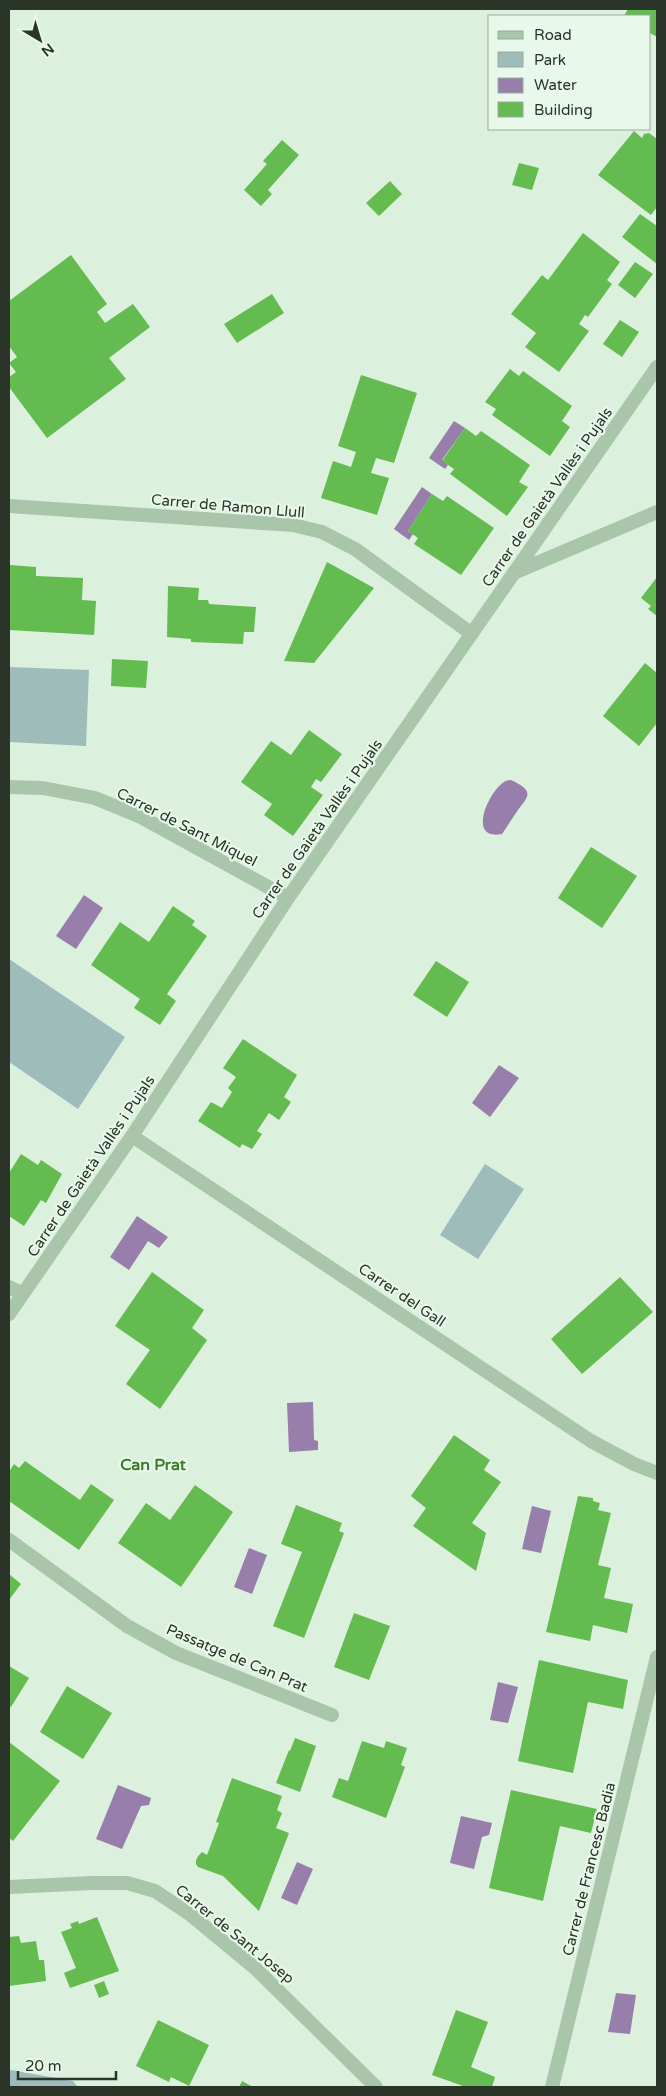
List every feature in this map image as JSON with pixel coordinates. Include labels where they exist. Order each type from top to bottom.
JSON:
[{"type":"street","name":"Carrer de Gaietà Vallès i Pujals","points":[[9,1314],[132,1136],[288,898],[657,367]]},
{"type":"street","name":"Carrer de Ramon Llull","points":[[9,506],[293,525],[322,532],[355,549],[472,634]]},
{"type":"street","points":[[515,572],[657,512]]},
{"type":"street","name":"Carrer de Sant Miquel","points":[[9,787],[43,788],[95,798],[141,817],[288,898]]},
{"type":"street","name":"Carrer del Gall","points":[[132,1136],[591,1441],[634,1464],[657,1473]]},
{"type":"street","points":[[9,1287],[23,1294]]},
{"type":"street","name":"Passatge de Can Prat","points":[[9,1540],[128,1626],[176,1653],[332,1715]]},
{"type":"street","name":"Carrer de Francesc Badia","points":[[552,2087],[657,1657]]},
{"type":"street","name":"Carrer de Sant Josep","points":[[9,1887],[127,1883],[156,1891],[191,1915],[255,1968],[376,2087]]},
{"type":"green space","points":[[9,667],[89,670],[86,746],[9,742]]},
{"type":"green space","points":[[9,959],[125,1037],[78,1109],[9,1062]]},
{"type":"green space","points":[[485,1164],[524,1189],[478,1259],[440,1235]]},
{"type":"green space","points":[[9,2071],[73,2081],[78,2087],[9,2087]]},
{"type":"water","points":[[454,421],[465,428],[442,460],[448,465],[445,469],[429,458]]},
{"type":"water","points":[[422,487],[432,494],[408,531],[413,534],[409,540],[394,529]]},
{"type":"water","points":[[511,780],[527,791],[526,799],[502,834],[491,834],[485,830],[483,823],[487,804],[498,787]]},
{"type":"water","points":[[84,895],[103,908],[76,949],[56,936]]},
{"type":"water","points":[[499,1065],[519,1078],[490,1117],[472,1103]]},
{"type":"water","points":[[137,1216],[168,1237],[159,1248],[148,1241],[129,1270],[110,1257]]},
{"type":"water","points":[[313,1402],[314,1440],[318,1441],[318,1450],[289,1452],[287,1403]]},
{"type":"water","points":[[532,1506],[551,1511],[541,1553],[522,1549]]},
{"type":"water","points":[[249,1548],[267,1555],[252,1594],[234,1587]]},
{"type":"water","points":[[498,1682],[518,1687],[508,1723],[490,1720]]},
{"type":"water","points":[[118,1785],[151,1798],[149,1805],[141,1806],[122,1849],[96,1839]]},
{"type":"water","points":[[461,1816],[492,1823],[489,1835],[482,1837],[474,1869],[450,1863]]},
{"type":"water","points":[[297,1862],[313,1869],[297,1905],[281,1898]]},
{"type":"water","points":[[616,1993],[636,1995],[630,2034],[608,2032]]},
{"type":"building","points":[[628,9],[657,9],[657,37],[651,34],[651,15],[625,15]]},
{"type":"building","points":[[634,131],[642,138],[644,134],[649,133],[657,139],[657,207],[651,215],[598,175]]},
{"type":"building","points":[[282,140],[299,155],[268,190],[272,194],[261,206],[244,190],[267,164],[263,161]]},
{"type":"building","points":[[519,163],[539,168],[532,190],[512,185]]},
{"type":"building","points":[[390,181],[402,194],[379,216],[366,203]]},
{"type":"building","points":[[640,214],[657,226],[657,264],[622,237]]},
{"type":"building","points":[[583,233],[620,262],[607,280],[612,284],[588,317],[585,315],[579,324],[589,331],[559,372],[525,347],[536,333],[511,314],[542,275],[548,280]]},
{"type":"building","points":[[71,255],[107,304],[97,312],[105,323],[133,304],[150,327],[109,358],[126,379],[47,438],[9,387],[9,377],[16,372],[9,363],[17,357],[9,346],[9,301]]},
{"type":"building","points":[[635,262],[653,274],[635,298],[618,285]]},
{"type":"building","points":[[272,294],[284,313],[237,343],[224,324]]},
{"type":"building","points":[[620,320],[639,332],[622,357],[603,344]]},
{"type":"building","points":[[510,369],[519,376],[523,371],[572,406],[562,421],[570,427],[550,456],[492,415],[496,409],[485,402]]},
{"type":"building","points":[[361,375],[417,393],[394,463],[376,458],[371,473],[389,478],[377,515],[321,498],[333,461],[351,467],[356,452],[338,446]]},
{"type":"building","points":[[465,428],[476,436],[481,431],[530,465],[519,482],[528,487],[507,516],[450,474],[454,469],[442,461]]},
{"type":"building","points":[[432,494],[443,501],[447,496],[494,528],[461,575],[414,544],[418,538],[408,531]]},
{"type":"building","points":[[327,562],[374,588],[314,663],[284,661]]},
{"type":"building","points":[[10,565],[36,567],[36,576],[83,578],[82,600],[96,601],[94,635],[9,630]]},
{"type":"building","points":[[657,577],[657,616],[648,609],[651,606],[641,598]]},
{"type":"building","points":[[168,586],[199,588],[198,600],[208,600],[209,604],[256,607],[254,632],[244,632],[243,644],[191,642],[191,639],[167,637]]},
{"type":"building","points":[[112,659],[148,661],[146,688],[111,686]]},
{"type":"building","points":[[645,663],[657,673],[657,723],[639,746],[603,716]]},
{"type":"building","points":[[309,730],[342,754],[321,782],[316,779],[311,787],[323,795],[293,836],[264,815],[272,804],[241,782],[271,741],[291,755]]},
{"type":"building","points":[[591,847],[637,876],[602,928],[558,898]]},
{"type":"building","points":[[173,906],[195,921],[192,925],[207,936],[167,994],[176,1001],[160,1025],[134,1008],[140,999],[91,965],[120,922],[149,942]]},
{"type":"building","points":[[436,961],[469,982],[447,1017],[413,995]]},
{"type":"building","points":[[243,1039],[297,1075],[284,1097],[291,1102],[279,1120],[269,1113],[257,1131],[262,1134],[252,1149],[242,1144],[240,1148],[198,1121],[211,1102],[222,1108],[232,1092],[228,1088],[236,1077],[223,1068]]},
{"type":"building","points":[[21,1154],[38,1165],[41,1160],[62,1174],[46,1203],[41,1200],[24,1226],[9,1216],[9,1173]]},
{"type":"building","points":[[152,1272],[204,1310],[192,1328],[207,1340],[160,1409],[126,1384],[150,1350],[115,1326]]},
{"type":"building","points":[[620,1277],[653,1312],[582,1374],[551,1339]]},
{"type":"building","points":[[454,1435],[490,1460],[484,1470],[501,1482],[472,1523],[486,1533],[476,1571],[413,1526],[426,1508],[411,1496]]},
{"type":"building","points":[[25,1461],[80,1500],[91,1484],[114,1500],[79,1550],[9,1501],[9,1472],[14,1464],[19,1468]]},
{"type":"building","points":[[195,1485],[233,1512],[181,1587],[118,1543],[146,1503],[170,1520]]},
{"type":"building","points":[[578,1496],[593,1498],[593,1501],[600,1503],[598,1510],[611,1513],[598,1565],[611,1568],[604,1598],[633,1604],[627,1633],[593,1625],[590,1641],[546,1632]]},
{"type":"building","points":[[296,1505],[342,1523],[339,1531],[344,1533],[304,1638],[273,1626],[302,1552],[281,1544]]},
{"type":"building","points":[[9,1574],[21,1584],[9,1600]]},
{"type":"building","points":[[354,1613],[390,1626],[369,1680],[334,1667]]},
{"type":"building","points":[[539,1660],[628,1680],[623,1709],[588,1702],[573,1773],[518,1761]]},
{"type":"building","points":[[9,1666],[29,1678],[11,1707],[9,1706]]},
{"type":"building","points":[[67,1686],[112,1713],[83,1759],[40,1732]]},
{"type":"building","points":[[295,1738],[316,1746],[300,1792],[276,1783]]},
{"type":"building","points":[[362,1741],[384,1748],[386,1741],[407,1748],[401,1765],[405,1767],[386,1818],[332,1797],[339,1778],[348,1781]]},
{"type":"building","points":[[9,1742],[60,1781],[13,1841],[9,1838]]},
{"type":"building","points":[[232,1778],[282,1796],[277,1810],[282,1813],[276,1828],[289,1833],[259,1911],[223,1876],[198,1867],[196,1864],[196,1860],[202,1852],[207,1855],[219,1823],[216,1822]]},
{"type":"building","points":[[511,1790],[597,1809],[591,1833],[560,1826],[543,1901],[489,1888]]},
{"type":"building","points":[[97,1917],[119,1971],[70,1988],[64,1973],[76,1968],[61,1932],[72,1928],[70,1924],[78,1921],[79,1924]]},
{"type":"building","points":[[19,1936],[21,1943],[36,1941],[39,1960],[44,1960],[46,1981],[9,1986],[9,1937]]},
{"type":"building","points":[[104,1981],[109,1994],[99,1998],[94,1985]]},
{"type":"building","points":[[456,2010],[488,2022],[471,2067],[495,2077],[492,2087],[462,2087],[432,2075]]},
{"type":"building","points":[[158,2020],[209,2045],[189,2086],[171,2077],[169,2082],[136,2066]]},
{"type":"building","points":[[242,2081],[253,2087],[239,2087]]},
{"type":"district","name":"Can Prat","points":[[153,1465]]}]
